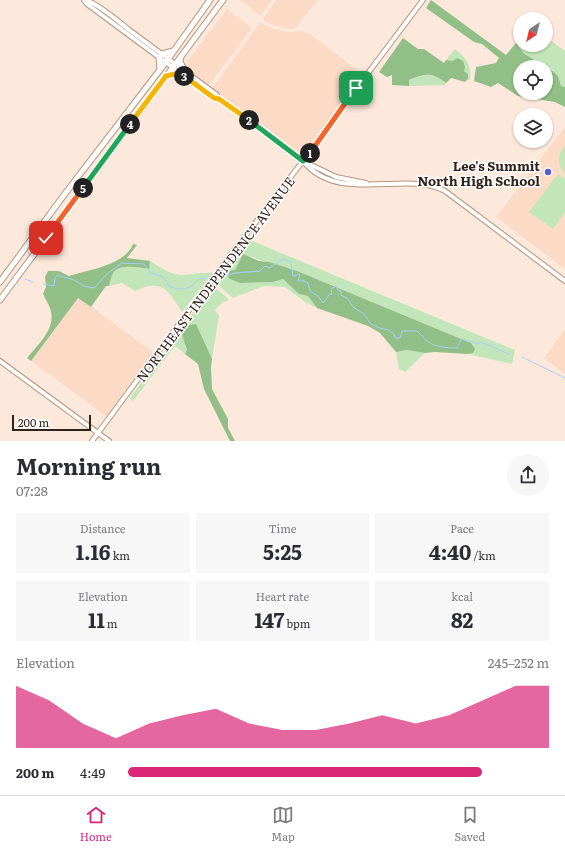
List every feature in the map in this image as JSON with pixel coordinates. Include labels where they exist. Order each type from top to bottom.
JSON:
[{"type":"main road","points":[[0,282],[64,195],[167,61],[210,0]]},
{"type":"main road","points":[[0,300],[223,0]]},
{"type":"main road","points":[[160,69],[160,55],[174,51]]},
{"type":"main road","points":[[166,76],[182,72],[181,57]]},
{"type":"street","points":[[85,0],[101,9],[214,98],[219,99],[303,161],[336,176],[366,184],[421,184],[435,186],[445,191],[565,281]]},
{"type":"street","name":"NORTHEAST INDEPENDENCE AVENUE","points":[[92,441],[423,0]]},
{"type":"street","points":[[182,72],[200,88],[213,92],[219,99]]},
{"type":"street","points":[[0,361],[108,441]]},
{"type":"shaded area","points":[[240,0],[272,0],[260,16]]},
{"type":"shaded area","points":[[276,0],[317,0],[296,28],[291,29],[274,26],[264,21],[264,17]]},
{"type":"shaded area","points":[[227,9],[252,28],[210,84],[208,84],[188,70],[188,61]]},
{"type":"shaded area","points":[[260,23],[274,29],[308,33],[362,75],[304,155],[300,155],[213,89]]},
{"type":"shaded area","name":"Lee's Summit North High School","points":[[565,127],[565,269],[496,217],[549,148],[553,148],[553,143]]},
{"type":"shaded area","points":[[78,297],[154,353],[107,417],[31,361]]},
{"type":"shaded area","points":[[565,329],[565,374],[544,358]]},
{"type":"green space","points":[[431,0],[506,55],[513,47],[513,52],[522,52],[534,60],[513,60],[513,93],[498,83],[491,87],[474,81],[476,67],[496,63],[499,58],[482,44],[474,42],[426,8]]},
{"type":"green space","points":[[403,38],[418,49],[424,49],[444,63],[446,60],[453,61],[457,58],[463,61],[465,67],[464,71],[468,74],[468,79],[465,82],[451,78],[446,83],[433,75],[424,75],[409,80],[409,86],[392,85],[392,75],[387,77],[379,72]]},
{"type":"green space","points":[[553,42],[565,51],[565,87],[561,86],[558,76],[553,71],[553,60],[534,60],[522,52],[553,52]]},
{"type":"green space","points":[[455,49],[469,66],[470,80],[468,79],[468,74],[453,61],[446,60]]},
{"type":"green space","points":[[553,71],[558,76],[561,86],[565,87],[565,107],[555,102],[543,100],[553,100]]},
{"type":"green space","points":[[423,74],[440,77],[446,83],[445,85],[409,86],[409,80]]},
{"type":"green space","points":[[565,145],[565,173],[560,166],[559,159]]},
{"type":"green space","points":[[558,174],[565,179],[565,212],[553,229],[529,212]]},
{"type":"green space","points":[[257,227],[261,228],[252,241],[515,350],[512,364],[467,354],[473,353],[471,343],[297,271],[243,254],[235,270],[240,283],[273,282],[283,279],[299,294],[308,296],[317,308],[305,302],[285,287],[264,286],[233,298],[216,283]]},
{"type":"green space","points":[[133,244],[137,245],[127,258],[150,261],[149,269],[125,267],[116,270],[112,275],[109,286],[106,286],[91,307],[78,298],[31,361],[27,358],[46,335],[51,322],[52,315],[50,308],[43,294],[46,287],[45,277],[48,271],[59,271],[69,276],[105,266],[122,257],[129,251]]},
{"type":"green space","points":[[243,254],[259,261],[269,262],[297,271],[471,343],[475,349],[473,353],[467,354],[435,352],[425,353],[407,350],[396,352],[380,333],[368,326],[317,308],[308,296],[299,294],[283,279],[273,282],[240,283],[228,278],[229,271],[235,270]]},
{"type":"green space","points":[[150,261],[165,270],[181,275],[213,273],[182,312],[168,292],[158,286],[144,287],[135,291],[122,283],[109,286],[112,275],[116,270],[125,267],[148,269]]},
{"type":"green space","points":[[212,287],[214,287],[229,300],[223,302],[215,310],[219,316],[212,359],[196,325],[182,335],[187,350],[185,354],[175,346],[133,401],[130,398]]},
{"type":"green space","points":[[196,324],[212,359],[212,389],[228,419],[228,428],[235,441],[230,441],[204,389],[198,364],[185,354],[187,350],[182,335],[189,325]]},
{"type":"green space","points":[[407,350],[425,353],[405,372],[399,369],[396,352]]},
{"type":"waterway","points":[[221,277],[235,273],[260,271],[265,266],[270,268],[282,259],[291,262],[293,276],[300,274],[298,281],[308,283],[310,291],[318,296],[323,303],[329,295],[332,294],[331,289],[336,286],[338,290],[341,291],[341,295],[348,299],[353,307],[364,314],[370,323],[379,328],[389,330],[394,334],[395,338],[400,338],[402,331],[417,331],[426,340],[434,345],[457,348],[461,340],[464,339],[477,344],[481,342],[509,354]]},
{"type":"waterway","points":[[43,284],[54,286],[57,275],[74,280],[84,286],[94,288],[108,273],[122,263],[144,264],[150,273],[163,277],[169,286],[174,288],[185,289],[192,286],[198,279],[206,278]]},
{"type":"waterway","points":[[25,279],[33,282]]},
{"type":"waterway","points":[[522,357],[565,378]]},
{"type":"place","name":"Lee's Summit North High School","points":[[548,172]]},
{"type":"route","points":[[46,238],[166,76],[180,73],[214,98],[219,99],[303,161],[356,88]]}]
